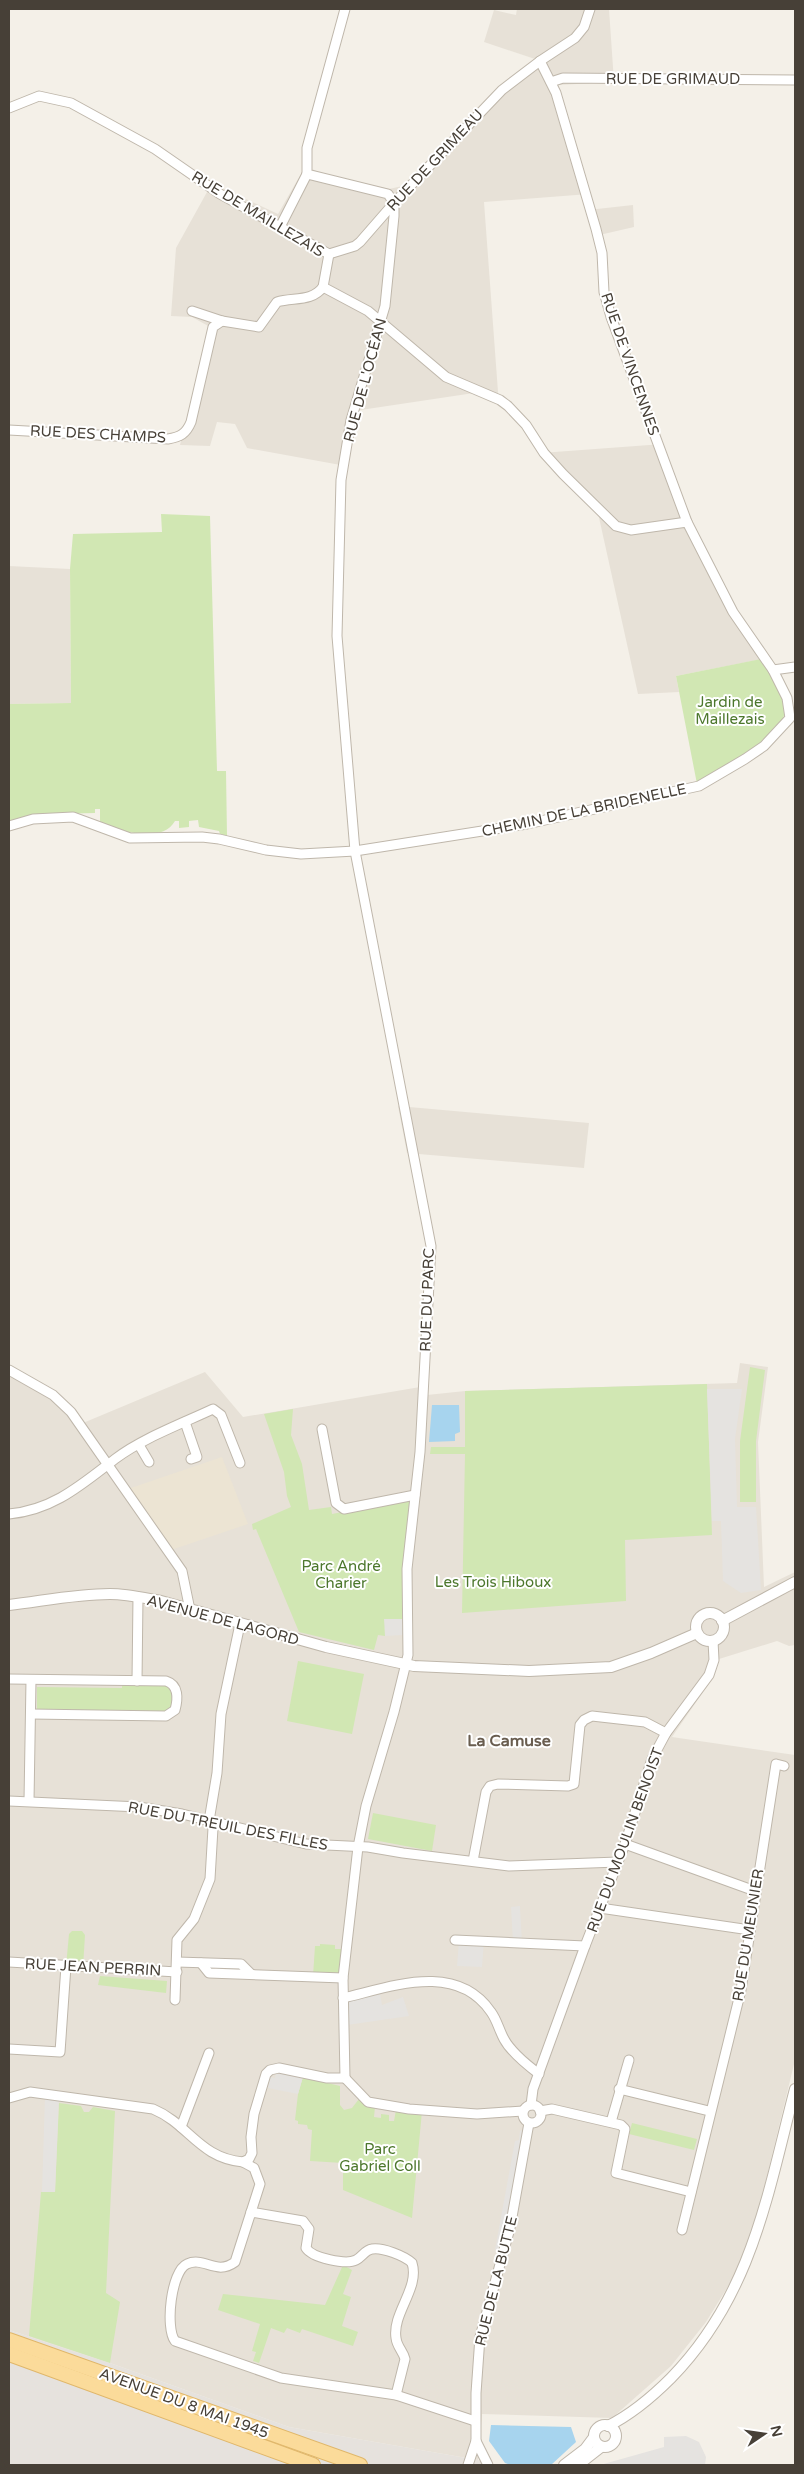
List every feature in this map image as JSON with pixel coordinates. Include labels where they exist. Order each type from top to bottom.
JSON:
[{"type":"main road","name":"AVENUE DU 8 MAI 1945","points":[[9,2340],[360,2465]]},
{"type":"main road","name":"AVENUE DU 8 MAI 1945","points":[[9,2354],[314,2465]]},
{"type":"street","points":[[280,227],[307,174],[307,148],[345,9]]},
{"type":"street","name":"RUE DE GRIMEAU","points":[[329,254],[355,246],[360,242],[394,203],[502,90],[540,61],[575,38],[584,26],[590,9]]},
{"type":"street","name":"RUE DE VINCENNES","points":[[540,61],[551,82],[596,229],[602,253],[604,292],[611,317],[687,522]]},
{"type":"street","name":"RUE DE GRIMAUD","points":[[551,82],[564,78],[795,80]]},
{"type":"street","name":"RUE DE MAILLEZAIS","points":[[9,108],[39,96],[71,103],[155,149],[220,194],[329,254],[323,287]]},
{"type":"street","points":[[307,174],[388,194],[394,203]]},
{"type":"street","name":"RUE DE L'OCÉAN","points":[[355,851],[337,636],[341,480],[351,420],[381,322],[386,292],[394,203]]},
{"type":"street","points":[[192,311],[222,321],[259,327],[277,302],[312,297],[318,295],[323,287],[368,311],[446,377],[500,400],[508,406],[526,425],[544,453],[562,474],[616,526],[631,530],[687,522],[733,612],[773,670],[795,667]]},
{"type":"street","name":"RUE DES CHAMPS","points":[[9,430],[168,439],[178,437],[186,432],[191,422],[212,327],[222,321]]},
{"type":"street","name":"CHEMIN DE LA BRIDENELLE","points":[[9,826],[32,819],[73,816],[130,838],[211,838],[266,850],[337,853],[526,824],[698,786],[745,759],[764,746],[790,718],[787,698],[773,670]]},
{"type":"street","name":"RUE DU PARC","points":[[345,2078],[343,1978],[358,1846],[366,1806],[394,1712],[408,1655],[407,1569],[420,1452],[430,1246],[355,851]]},
{"type":"street","points":[[9,1370],[53,1395],[71,1412],[182,1571],[190,1610]]},
{"type":"street","points":[[9,1514],[53,1504],[114,1460],[139,1445],[213,1409],[218,1411],[240,1462]]},
{"type":"street","points":[[185,1422],[197,1457],[191,1459]]},
{"type":"street","points":[[322,1429],[336,1503],[340,1507],[344,1509],[415,1495]]},
{"type":"street","points":[[139,1445],[149,1462]]},
{"type":"street","points":[[722,1621],[795,1582]]},
{"type":"street","name":"AVENUE DE LAGORD","points":[[9,1604],[95,1595],[138,1597],[161,1601],[326,1647],[405,1664],[529,1672],[582,1670],[611,1666],[636,1659],[697,1633]]},
{"type":"street","points":[[137,1681],[138,1597]]},
{"type":"street","points":[[713,1614],[722,1621],[722,1633],[713,1641],[705,1640],[697,1633],[696,1624],[704,1615],[713,1614]]},
{"type":"street","points":[[175,2000],[177,1940],[194,1919],[210,1879],[213,1828],[209,1821],[217,1773],[221,1714],[240,1624]]},
{"type":"street","name":"RUE DU MOULIN BENOIST","points":[[531,2105],[533,2089],[585,1946],[625,1844],[643,1781],[666,1733],[709,1675],[714,1660],[713,1641]]},
{"type":"street","points":[[9,1679],[170,1682],[177,1691],[175,1710],[166,1716],[31,1714]]},
{"type":"street","points":[[30,1801],[31,1680]]},
{"type":"street","points":[[473,1860],[486,1792],[490,1786],[498,1784],[568,1786],[574,1784],[580,1725],[584,1720],[592,1716],[645,1722],[666,1733]]},
{"type":"street","name":"RUE DU MEUNIER","points":[[682,2230],[709,2111],[741,1990],[776,1764],[784,1766]]},
{"type":"street","name":"RUE DU TREUIL DES FILLES","points":[[9,1801],[139,1807],[306,1844],[358,1846],[510,1866],[618,1862]]},
{"type":"street","points":[[625,1844],[755,1891]]},
{"type":"street","points":[[600,1908],[750,1930]]},
{"type":"street","points":[[455,1940],[585,1946]]},
{"type":"street","name":"RUE JEAN PERRIN","points":[[9,1962],[176,1972]]},
{"type":"street","points":[[177,1962],[241,1964],[251,1974],[343,1978]]},
{"type":"street","points":[[9,2049],[60,2052],[66,1966]]},
{"type":"street","points":[[343,1998],[418,1980],[432,1981],[464,1990],[477,1996],[486,2006],[497,2022],[504,2040],[528,2066],[539,2074]]},
{"type":"street","points":[[180,2127],[209,2053]]},
{"type":"street","points":[[611,2122],[619,2089],[629,2060]]},
{"type":"street","points":[[475,2422],[396,2395],[281,2378],[175,2341],[170,2331],[171,2301],[180,2271],[185,2264],[196,2261],[216,2268],[228,2267],[235,2262],[260,2184],[254,2168],[251,2138],[254,2114],[266,2074],[270,2070],[279,2068],[327,2078],[345,2078],[368,2102],[409,2109],[477,2114],[523,2112],[531,2105],[540,2111],[552,2109],[611,2122],[621,2125],[625,2129],[616,2173],[691,2192]]},
{"type":"street","points":[[619,2089],[709,2111]]},
{"type":"street","points":[[564,2465],[585,2449],[600,2427],[608,2426],[630,2414],[662,2387],[687,2361],[714,2324],[737,2284],[758,2232],[795,2089]]},
{"type":"street","points":[[9,2098],[30,2092],[153,2109],[168,2115],[212,2154],[242,2162],[254,2168]]},
{"type":"street","points":[[523,2112],[523,2117],[529,2123],[537,2121],[540,2111]]},
{"type":"street","name":"RUE DE LA BUTTE","points":[[468,2465],[476,2441],[475,2422],[480,2337],[510,2228],[529,2123]]},
{"type":"street","points":[[242,2162],[249,2159],[252,2153]]},
{"type":"street","points":[[251,2212],[303,2221],[309,2229],[306,2248],[314,2256],[349,2262],[371,2249],[377,2249],[403,2257],[412,2263],[414,2274],[396,2332],[398,2347],[405,2359],[396,2395]]},
{"type":"street","points":[[578,2465],[602,2446],[612,2444],[630,2414]]},
{"type":"street","points":[[608,2426],[614,2430],[616,2436]]},
{"type":"street","points":[[594,2436],[596,2443],[602,2446]]},
{"type":"street","name":"RUE DE LA BUTTE","points":[[476,2441],[488,2465]]},
{"type":"shaded area","points":[[517,9],[609,9],[614,82],[558,85],[589,194],[484,202],[498,392],[496,402],[474,393],[354,411],[346,466],[247,448],[235,424],[217,422],[210,446],[180,445],[210,327],[192,317],[171,316],[176,248],[212,183],[278,214],[302,172],[303,165],[321,173],[389,189],[407,185],[498,88],[535,59],[484,42],[494,10],[516,15]]},
{"type":"shaded area","points":[[633,205],[634,227],[595,236],[588,210]]},
{"type":"shaded area","points":[[663,444],[690,521],[747,628],[768,658],[676,676],[679,692],[638,694],[598,513],[541,453]]},
{"type":"shaded area","points":[[9,566],[70,569],[71,703],[9,704]]},
{"type":"shaded area","points":[[398,1106],[589,1123],[584,1168],[407,1153]]},
{"type":"shaded area","points":[[740,1363],[768,1367],[758,1442],[764,1587],[795,1572],[795,1645],[789,1646],[777,1641],[719,1659],[708,1685],[672,1737],[795,1755],[795,2060],[752,2238],[732,2280],[706,2322],[671,2366],[612,2418],[482,2414],[478,2460],[289,2427],[110,2363],[9,2330],[9,1365],[56,1393],[83,1423],[205,1372],[243,1417],[426,1386],[427,1395],[465,1391],[737,1383]]},
{"type":"shaded area","points":[[707,1389],[742,1389],[735,1439],[737,1507],[756,1507],[761,1590],[741,1593],[723,1581],[721,1521],[712,1521]]},
{"type":"shaded area","points":[[222,1457],[248,1524],[168,1551],[125,1490]]},
{"type":"shaded area","points":[[384,1619],[402,1619],[403,1635],[385,1636]]},
{"type":"shaded area","points":[[520,1906],[522,1943],[513,1943],[511,1907]]},
{"type":"shaded area","points":[[459,1940],[484,1941],[482,1967],[457,1966]]},
{"type":"shaded area","points":[[380,1994],[382,2005],[403,1997],[409,2016],[347,2025],[347,2001]]},
{"type":"shaded area","points":[[276,2072],[303,2077],[298,2094],[268,2088],[270,2077],[275,2078]]},
{"type":"shaded area","points":[[45,2094],[59,2096],[55,2192],[42,2192]]},
{"type":"shaded area","points":[[528,2129],[503,2254],[495,2250],[515,2141],[519,2140],[520,2131]]},
{"type":"shaded area","points":[[9,2330],[110,2363],[289,2427],[478,2460],[491,2465],[9,2465]]},
{"type":"shaded area","points":[[686,2436],[699,2442],[706,2457],[705,2465],[600,2465],[664,2447],[664,2437]]},
{"type":"green space","points":[[161,514],[210,516],[217,771],[226,771],[227,836],[220,834],[219,831],[199,827],[198,820],[189,821],[189,827],[179,828],[179,821],[175,821],[169,828],[151,834],[119,830],[100,824],[100,809],[95,809],[95,813],[53,814],[9,823],[9,704],[71,703],[70,569],[73,534],[162,532]]},
{"type":"green space","name":"Jardin de Maillezais","points":[[761,659],[782,694],[785,708],[783,719],[764,742],[735,762],[697,784],[676,676]]},
{"type":"green space","points":[[750,1367],[765,1370],[756,1441],[756,1502],[740,1502],[740,1441]]},
{"type":"green space","name":"Les Trois Hiboux","points":[[707,1384],[712,1535],[625,1540],[626,1601],[462,1613],[465,1454],[430,1454],[431,1447],[465,1447],[465,1391]]},
{"type":"green space","name":"Parc André Charier","points":[[293,1409],[291,1435],[302,1464],[309,1510],[331,1507],[332,1514],[403,1500],[411,1502],[404,1550],[402,1619],[385,1619],[385,1636],[378,1635],[374,1650],[299,1632],[256,1529],[253,1530],[252,1524],[291,1507],[287,1496],[284,1472],[264,1414]]},
{"type":"green space","points":[[298,1661],[364,1674],[352,1734],[287,1721]]},
{"type":"green space","points":[[164,1683],[171,1686],[174,1705],[169,1712],[37,1710],[37,1687],[122,1688],[122,1685]]},
{"type":"green space","points":[[373,1813],[436,1825],[432,1851],[368,1839]]},
{"type":"green space","points":[[72,1931],[82,1931],[85,1935],[83,1967],[66,1966],[69,1934]]},
{"type":"green space","points":[[320,1944],[335,1945],[335,1949],[346,1949],[343,1978],[313,1976],[315,1946],[320,1946]]},
{"type":"green space","points":[[100,1976],[167,1981],[166,1993],[98,1985]]},
{"type":"green space","name":"Parc Gabriel Coll","points":[[303,2077],[340,2086],[340,2105],[344,2110],[352,2108],[359,2099],[368,2106],[375,2107],[374,2117],[381,2118],[381,2114],[389,2115],[389,2121],[394,2121],[396,2110],[422,2111],[412,2218],[343,2190],[343,2163],[310,2161],[312,2130],[308,2129],[307,2125],[298,2124],[298,2121],[295,2120],[298,2094]]},
{"type":"green space","points":[[59,2103],[81,2106],[84,2112],[89,2112],[93,2107],[115,2111],[106,2293],[120,2302],[110,2363],[29,2336],[41,2192],[55,2192]]},
{"type":"green space","points":[[632,2123],[697,2139],[694,2150],[629,2134]]},
{"type":"green space","points":[[343,2265],[352,2270],[343,2294],[351,2297],[342,2326],[358,2332],[353,2346],[302,2329],[300,2333],[287,2328],[284,2333],[271,2328],[259,2363],[253,2361],[256,2352],[252,2351],[260,2324],[218,2310],[223,2294],[325,2305]]},
{"type":"water","points":[[432,1405],[459,1405],[460,1432],[455,1434],[455,1441],[429,1442]]},
{"type":"water","points":[[491,2425],[571,2427],[576,2442],[551,2465],[511,2465],[505,2463],[489,2441]]},
{"type":"district","name":"La Camuse","points":[[509,1740]]}]
